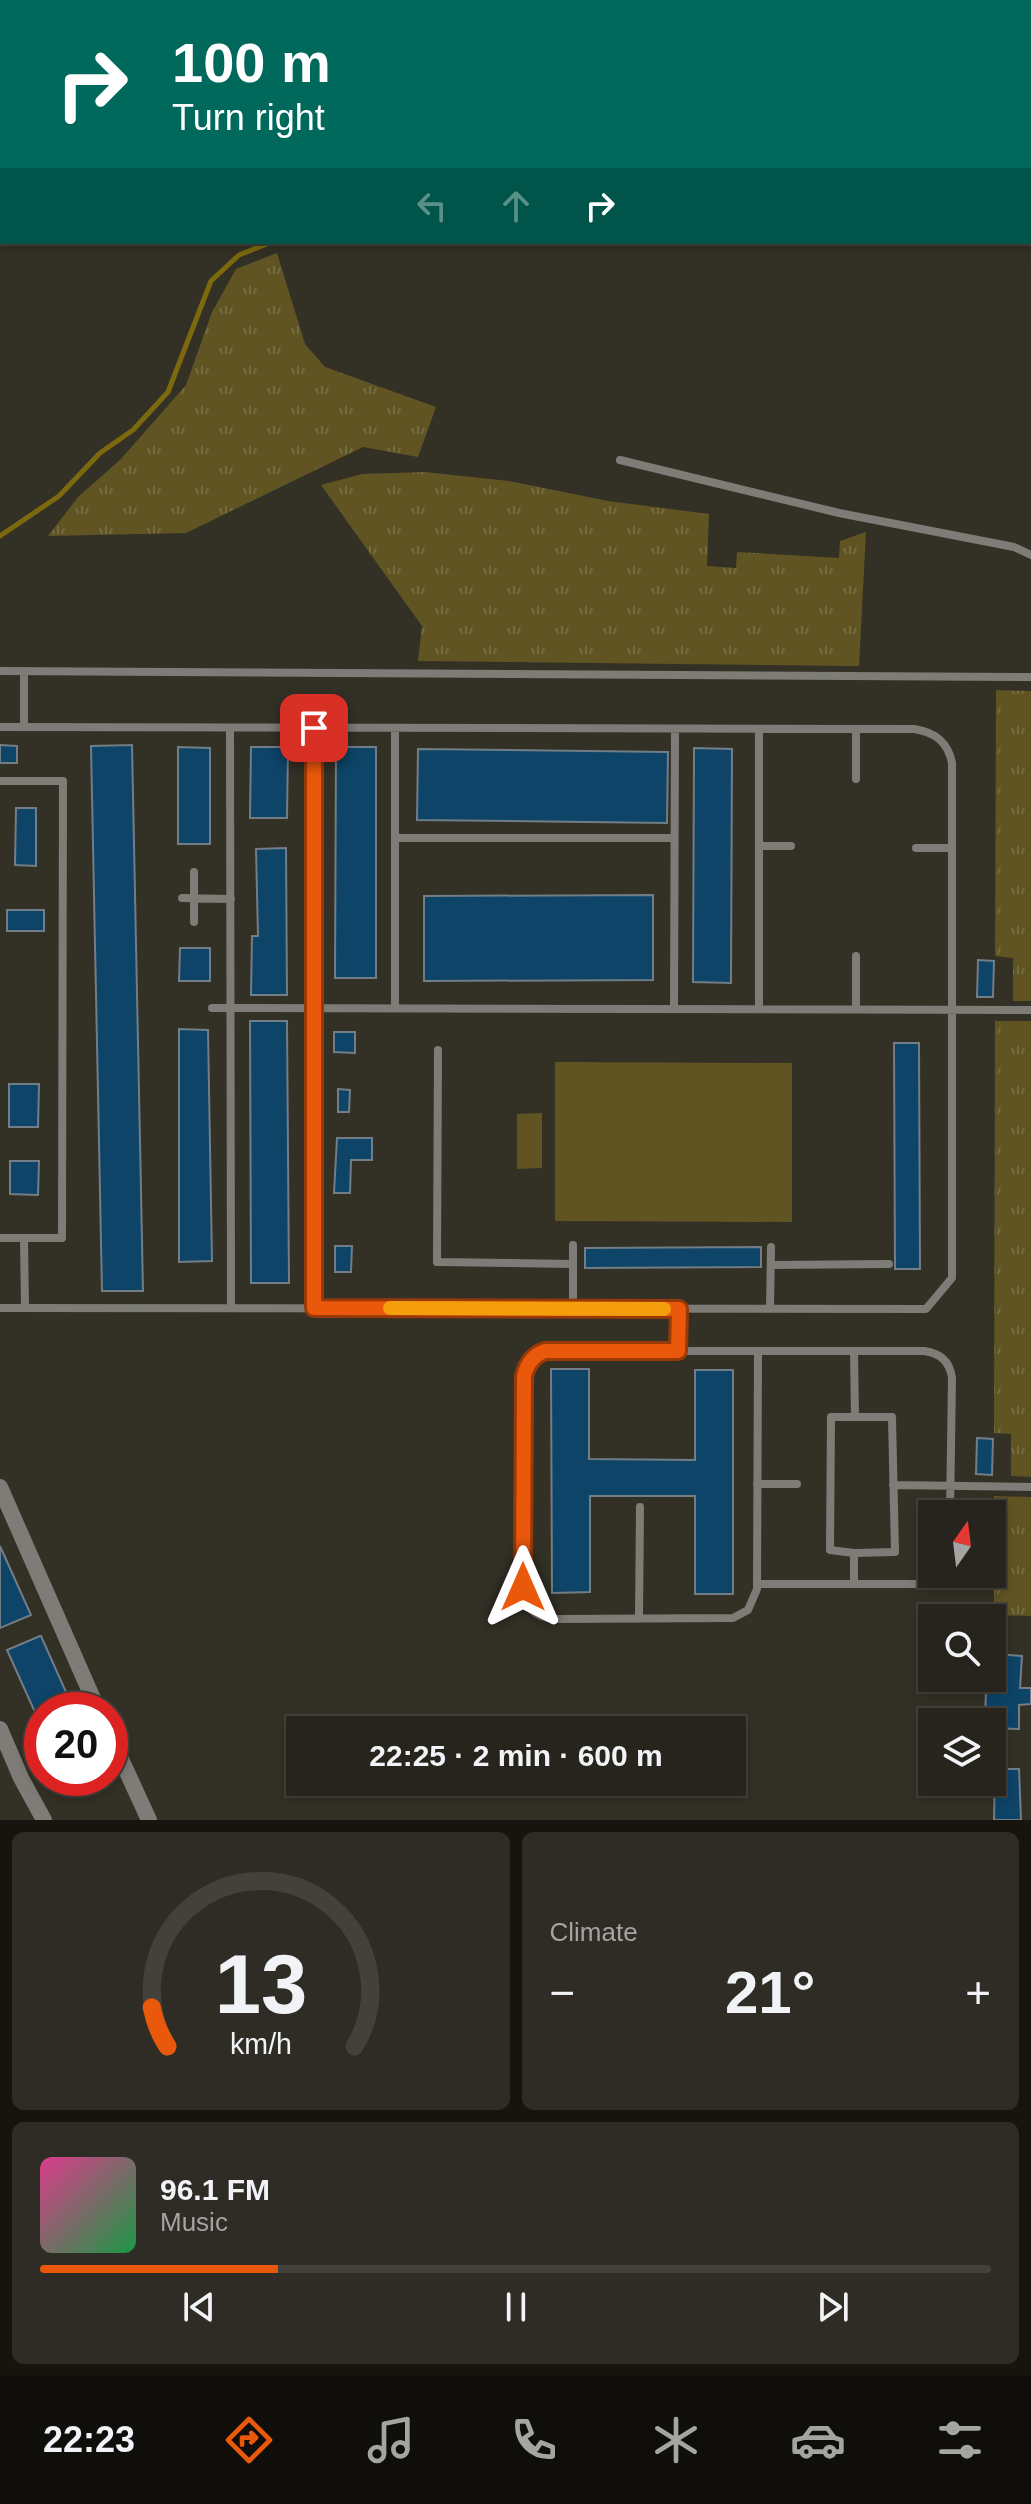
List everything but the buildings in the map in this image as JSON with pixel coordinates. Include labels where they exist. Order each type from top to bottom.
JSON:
[{"type":"street","points":[[0,1487],[90,1692]]},
{"type":"street","points":[[0,1729],[6,1762],[44,1820]]},
{"type":"street","points":[[128,1774],[149,1820]]},
{"type":"lane","points":[[620,460],[839,513],[1014,547],[1031,555]]},
{"type":"lane","points":[[0,671],[1031,677]]},
{"type":"lane","points":[[24,671],[24,727]]},
{"type":"lane","points":[[0,727],[921,730],[933,734],[944,743],[952,763],[952,1278],[926,1309],[0,1308]]},
{"type":"lane","points":[[230,728],[231,1308]]},
{"type":"lane","points":[[314,728],[314,1308]]},
{"type":"lane","points":[[395,728],[395,1008]]},
{"type":"lane","points":[[674,1009],[675,729]]},
{"type":"lane","points":[[759,729],[759,1009]]},
{"type":"lane","points":[[856,729],[856,779]]},
{"type":"lane","points":[[0,781],[63,781],[62,1238],[0,1238]]},
{"type":"lane","points":[[395,838],[674,838]]},
{"type":"lane","points":[[759,846],[791,846]]},
{"type":"lane","points":[[916,848],[952,848]]},
{"type":"lane","points":[[194,872],[194,922]]},
{"type":"lane","points":[[182,898],[231,899]]},
{"type":"lane","points":[[856,956],[856,1009]]},
{"type":"lane","points":[[212,1008],[1031,1010]]},
{"type":"lane","points":[[438,1050],[437,1262],[573,1264]]},
{"type":"lane","points":[[24,1238],[25,1308]]},
{"type":"lane","points":[[573,1245],[573,1308]]},
{"type":"lane","points":[[770,1309],[771,1247]]},
{"type":"lane","points":[[771,1265],[889,1264]]},
{"type":"lane","points":[[678,1351],[679,1309]]},
{"type":"lane","points":[[758,1351],[757,1584],[756,1595],[748,1610],[733,1618],[639,1619],[549,1619],[532,1611],[524,1601],[524,1376],[533,1358],[545,1351],[678,1351],[758,1351],[854,1351],[929,1352],[938,1355],[946,1362],[952,1378],[950,1500]]},
{"type":"lane","points":[[854,1351],[855,1417]]},
{"type":"lane","points":[[831,1417],[855,1417],[892,1417],[895,1552],[830,1550],[831,1417]]},
{"type":"lane","points":[[757,1484],[797,1484]]},
{"type":"lane","points":[[893,1485],[1031,1487]]},
{"type":"lane","points":[[639,1619],[640,1507]]},
{"type":"lane","points":[[854,1553],[854,1584]]},
{"type":"lane","points":[[757,1584],[918,1584]]},
{"type":"green space","points":[[277,253],[305,344],[325,367],[436,407],[418,457],[363,447],[186,533],[48,536],[78,497],[120,460],[186,385],[212,312],[236,269]]},
{"type":"green space","points":[[425,472],[509,481],[608,501],[709,514],[707,566],[736,568],[737,552],[839,558],[840,541],[866,532],[859,666],[418,661],[422,626],[321,485],[362,474]]},
{"type":"green space","points":[[996,690],[1031,691],[1031,1001],[1013,1001],[1013,958],[995,956]]},
{"type":"green space","points":[[995,1021],[1031,1021],[1031,1477],[1011,1476],[1011,1434],[994,1433]]},
{"type":"green space","points":[[555,1062],[792,1063],[792,1222],[555,1221]]},
{"type":"green space","points":[[542,1113],[542,1168],[517,1169],[517,1114]]},
{"type":"green space","points":[[994,1496],[1031,1497],[1031,1616],[1006,1615],[1006,1604],[994,1604],[994,1588],[1006,1588],[1006,1500],[994,1500]]},
{"type":"waterway","points":[[0,536],[59,496],[100,453],[133,430],[168,392],[211,281],[239,255],[267,244]]},
{"type":"slow traffic","points":[[390,1308],[664,1309]]},
{"type":"route","points":[[314,728],[314,1308],[679,1309],[678,1351],[545,1351],[533,1358],[527,1367],[524,1376],[523,1587]]}]
